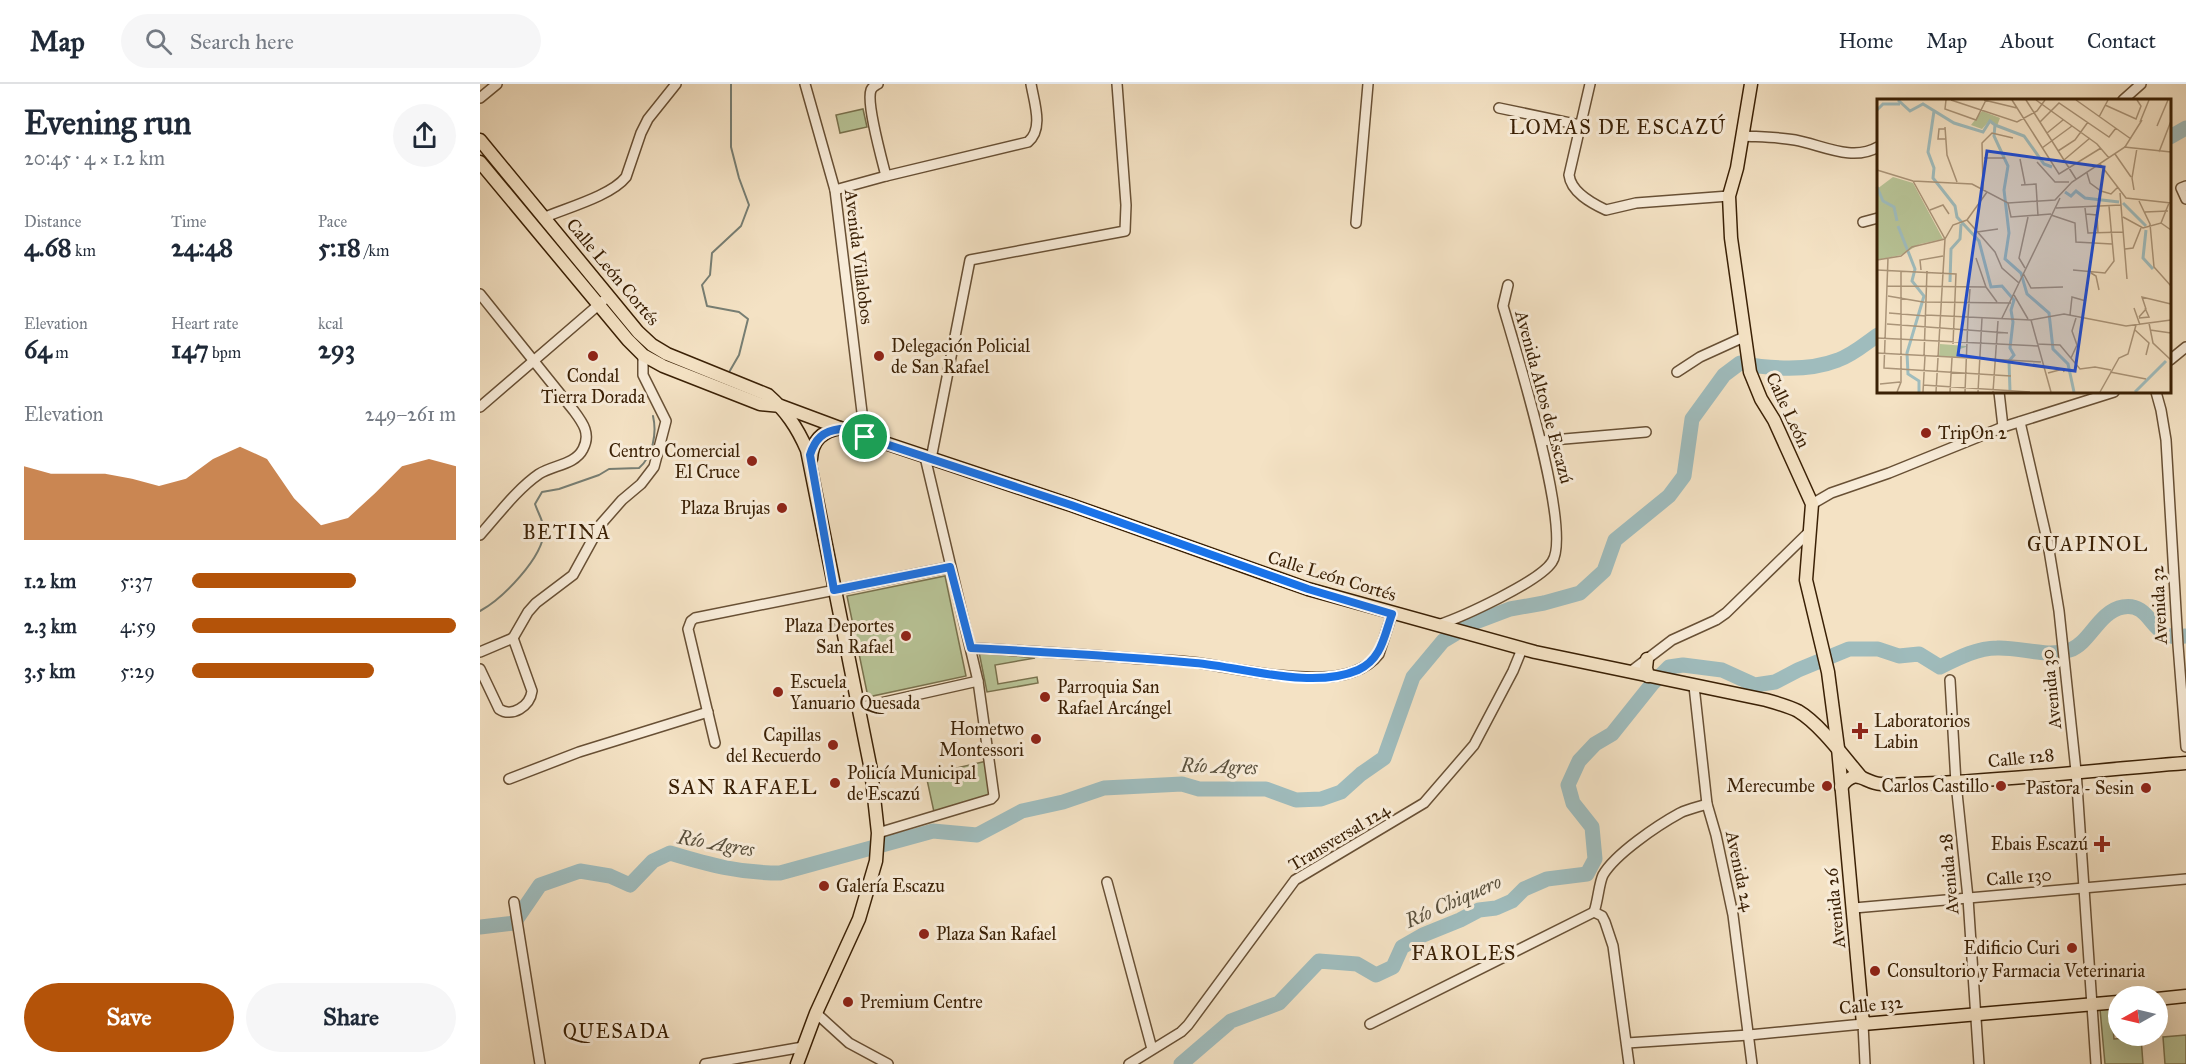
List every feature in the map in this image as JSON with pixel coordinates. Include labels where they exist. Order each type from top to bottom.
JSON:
[{"type":"main road","name":"Calle León","points":[[1751,84],[1743,136],[1729,196],[1731,238],[1744,337],[1750,372],[1812,504]]},
{"type":"main road","name":"Calle León Cortés","points":[[480,140],[543,218],[652,345],[667,354],[768,395],[781,406]]},
{"type":"main road","name":"Calle León Cortés","points":[[480,162],[643,355],[672,370],[764,405],[781,406],[840,429],[1071,505],[1308,589],[1522,649],[1785,705],[1800,712],[1838,748],[1861,777]]},
{"type":"main road","points":[[764,405],[782,417],[800,434]]},
{"type":"main road","points":[[781,406],[800,434],[811,466]]},
{"type":"main road","points":[[797,1064],[816,1014],[856,927],[876,861],[878,837],[874,788],[811,466],[810,455],[813,445],[820,436],[830,430],[840,429]]},
{"type":"main road","points":[[1812,504],[1806,580],[1828,672],[1838,748]]},
{"type":"main road","points":[[1647,659],[1646,668],[1650,677]]},
{"type":"main road","points":[[1820,731],[1831,729],[1835,725]]},
{"type":"main road","name":"Avenida 26","points":[[1838,748],[1863,1024]]},
{"type":"main road","name":"Calle 128","points":[[1861,777],[1878,784],[1956,783],[2186,763]]},
{"type":"main road","points":[[1841,787],[1849,778],[1861,777]]},
{"type":"main road","points":[[2168,998],[2186,996]]},
{"type":"main road","name":"Calle 132","points":[[1863,1024],[1976,1012],[2108,1003]]},
{"type":"street","points":[[480,98],[497,84]]},
{"type":"street","points":[[543,218],[622,183],[644,127],[676,84]]},
{"type":"street","name":"Avenida Villalobos","points":[[805,84],[835,190],[865,437]]},
{"type":"street","points":[[878,84],[874,85],[870,92],[871,104],[886,176]]},
{"type":"street","points":[[835,190],[1028,142],[1035,137],[1037,127],[1031,84]]},
{"type":"street","points":[[878,837],[991,799],[994,796],[978,681],[950,567],[928,458],[970,260],[1125,231],[1126,205],[1117,84]]},
{"type":"street","points":[[1356,223],[1368,84]]},
{"type":"street","points":[[1590,84],[1569,175],[1570,184],[1595,205],[1606,210],[1636,203],[1729,196]]},
{"type":"street","points":[[2124,99],[2140,84]]},
{"type":"street","points":[[1499,108],[1580,125]]},
{"type":"street","points":[[1743,136],[1797,140],[1818,147],[1857,153],[1877,148]]},
{"type":"street","points":[[2184,187],[2186,199]]},
{"type":"street","points":[[1863,222],[1877,218]]},
{"type":"street","name":"Avenida Altos de Escazú","points":[[1441,627],[1545,572],[1554,560],[1557,546],[1552,493],[1541,441],[1503,306],[1508,285]]},
{"type":"street","points":[[480,294],[585,425],[587,435],[583,449],[574,459],[537,476],[480,535]]},
{"type":"street","points":[[480,407],[609,296]]},
{"type":"street","points":[[1677,372],[1700,357],[1744,337]]},
{"type":"street","points":[[2171,358],[2186,347]]},
{"type":"street","points":[[480,652],[513,638],[536,603],[573,575],[601,524],[622,500],[641,484],[654,467],[666,421],[643,375],[643,355]]},
{"type":"street","points":[[1999,393],[2003,427]]},
{"type":"street","points":[[1812,504],[1831,493],[1889,473],[2003,427],[2111,393]]},
{"type":"street","name":"Avenida 32","points":[[2156,393],[2166,440],[2186,747]]},
{"type":"street","name":"Avenida 30","points":[[2020,422],[2048,544],[2062,639],[2076,771],[2096,1064]]},
{"type":"street","points":[[1541,441],[1646,432]]},
{"type":"street","points":[[1630,672],[1672,640],[1726,614],[1808,533]]},
{"type":"street","points":[[715,743],[688,629],[691,621],[950,567]]},
{"type":"street","points":[[971,648],[1198,663],[1272,675],[1322,677],[1357,670],[1375,659],[1379,654],[1392,614]]},
{"type":"street","points":[[480,669],[499,709],[504,713],[511,713],[526,705],[532,691],[513,638]]},
{"type":"street","name":"Transversal 124","points":[[1129,1064],[1181,1032],[1188,1025],[1295,880],[1424,803],[1474,745],[1522,649]]},
{"type":"street","name":"Avenida 28","points":[[1950,680],[1979,1064]]},
{"type":"street","points":[[858,708],[978,681]]},
{"type":"street","name":"Avenida 24","points":[[1695,686],[1707,804],[1734,915],[1752,1064]]},
{"type":"street","points":[[509,780],[579,752],[708,712]]},
{"type":"street","points":[[1370,1024],[1594,912],[1602,878],[1611,863],[1635,843],[1681,812],[1707,804]]},
{"type":"street","name":"Calle 130","points":[[1854,908],[2186,879]]},
{"type":"street","points":[[1107,882],[1152,1049]]},
{"type":"street","points":[[514,902],[540,1064]]},
{"type":"street","points":[[1594,912],[1602,916],[1605,921],[1613,946],[1629,1064]]},
{"type":"street","points":[[816,1014],[849,1043],[888,1064]]},
{"type":"street","name":"Calle 132","points":[[1627,1043],[1749,1035],[1863,1024]]},
{"type":"street","name":"Avenida 26","points":[[1863,1024],[1865,1064]]},
{"type":"street","points":[[705,1064],[803,1047]]},
{"type":"green space","points":[[863,109],[867,127],[840,133],[836,115]]},
{"type":"green space","name":"Plaza Deportes San Rafael","points":[[945,576],[966,676],[868,697],[847,596]]},
{"type":"green space","points":[[979,652],[1035,658],[995,665],[998,684],[1037,677],[1038,683],[987,692]]},
{"type":"green space","points":[[987,761],[992,796],[934,812],[926,775]]},
{"type":"green space","points":[[2108,1008],[2108,1046],[2142,1046],[2143,1064],[2105,1064],[2100,1009]]},
{"type":"green space","points":[[2186,1035],[2186,1064],[2165,1064],[2164,1046],[2168,1046],[2168,1037]]},
{"type":"waterway","points":[[728,374],[739,355],[748,319],[739,312],[707,306],[702,285],[710,275],[712,253],[741,226],[749,205],[731,147],[731,84]]},
{"type":"waterway","name":"Río Agres","points":[[2171,136],[2186,128]]},
{"type":"waterway","name":"Río Agres","points":[[480,927],[514,923],[540,885],[580,871],[610,876],[630,885],[653,861],[670,853],[751,872],[780,873],[933,831],[977,835],[1022,811],[1063,802],[1104,788],[1182,784],[1199,789],[1266,789],[1296,800],[1321,799],[1341,792],[1384,758],[1413,677],[1443,641],[1473,623],[1510,609],[1580,593],[1604,571],[1615,540],[1669,496],[1684,476],[1692,419],[1724,375],[1740,363],[1789,368],[1826,364],[1849,355],[1877,336]]},
{"type":"waterway","points":[[480,611],[510,588],[537,553],[544,531],[535,504],[542,492],[559,489],[599,475],[609,469],[639,468],[648,457],[653,444],[653,416]]},
{"type":"waterway","name":"Río Chiquero","points":[[1181,1064],[1231,1021],[1279,1003],[1319,961],[1357,964],[1376,975],[1393,967],[1402,947],[1423,935],[1479,910],[1496,908],[1512,901],[1524,889],[1547,879],[1587,874],[1595,859],[1592,827],[1573,803],[1568,785],[1579,761],[1595,744],[1612,734],[1652,684],[1669,667],[1683,665],[1722,670],[1755,685],[1775,682],[1849,649],[1878,649],[1899,656],[1919,654],[1940,667],[1968,654],[1990,648],[2043,653],[2061,652],[2077,646],[2107,614],[2123,607],[2137,608],[2167,635],[2186,636]]},
{"type":"place","name":"Condal Tierra Dorada","points":[[593,356]]},
{"type":"place","name":"Delegación Policial de San Rafael","points":[[879,356]]},
{"type":"place","name":"TripOn 2","points":[[1926,433]]},
{"type":"place","name":"Centro Comercial El Cruce","points":[[752,461]]},
{"type":"place","name":"Plaza Brujas","points":[[782,508]]},
{"type":"place","name":"Plaza Deportes San Rafael","points":[[906,636]]},
{"type":"place","name":"Escuela Yanuario Quesada","points":[[778,692]]},
{"type":"place","name":"Parroquia San Rafael Arcángel","points":[[1045,697]]},
{"type":"place","name":"Laboratorios Labin","points":[[1860,731]]},
{"type":"place","name":"Hometwo Montessori","points":[[1036,739]]},
{"type":"place","name":"Capillas del Recuerdo","points":[[833,745]]},
{"type":"place","name":"Policía Municipal de Escazú","points":[[835,783]]},
{"type":"place","name":"Merecumbe","points":[[1827,786]]},
{"type":"place","name":"Carlos Castillo","points":[[2001,786]]},
{"type":"place","name":"Pastora - Sesin","points":[[2146,788]]},
{"type":"place","name":"Ebais Escazú","points":[[2102,844]]},
{"type":"place","name":"Galería Escazu","points":[[824,886]]},
{"type":"place","name":"Plaza San Rafael","points":[[924,934]]},
{"type":"place","name":"Edificio Curi","points":[[2072,948]]},
{"type":"place","name":"Consultorio y Farmacia Veterinaria","points":[[1875,971]]},
{"type":"place","name":"Premium Centre","points":[[848,1002]]},
{"type":"district","name":"LOMAS DE ESCAZÚ","points":[[1618,127]]},
{"type":"district","name":"BETINA","points":[[567,532]]},
{"type":"district","name":"GUAPINOL","points":[[2088,544]]},
{"type":"district","name":"SAN RAFAEL","points":[[743,787]]},
{"type":"district","name":"FAROLES","points":[[1464,953]]},
{"type":"district","name":"QUESADA","points":[[617,1031]]},
{"type":"route","points":[[840,429],[865,437],[1071,505],[1308,589],[1392,614],[1379,654],[1368,665],[1357,670],[1322,677],[1272,675],[1198,663],[971,648],[950,567],[834,590],[810,455],[813,445],[820,436],[830,430],[840,429]]}]
